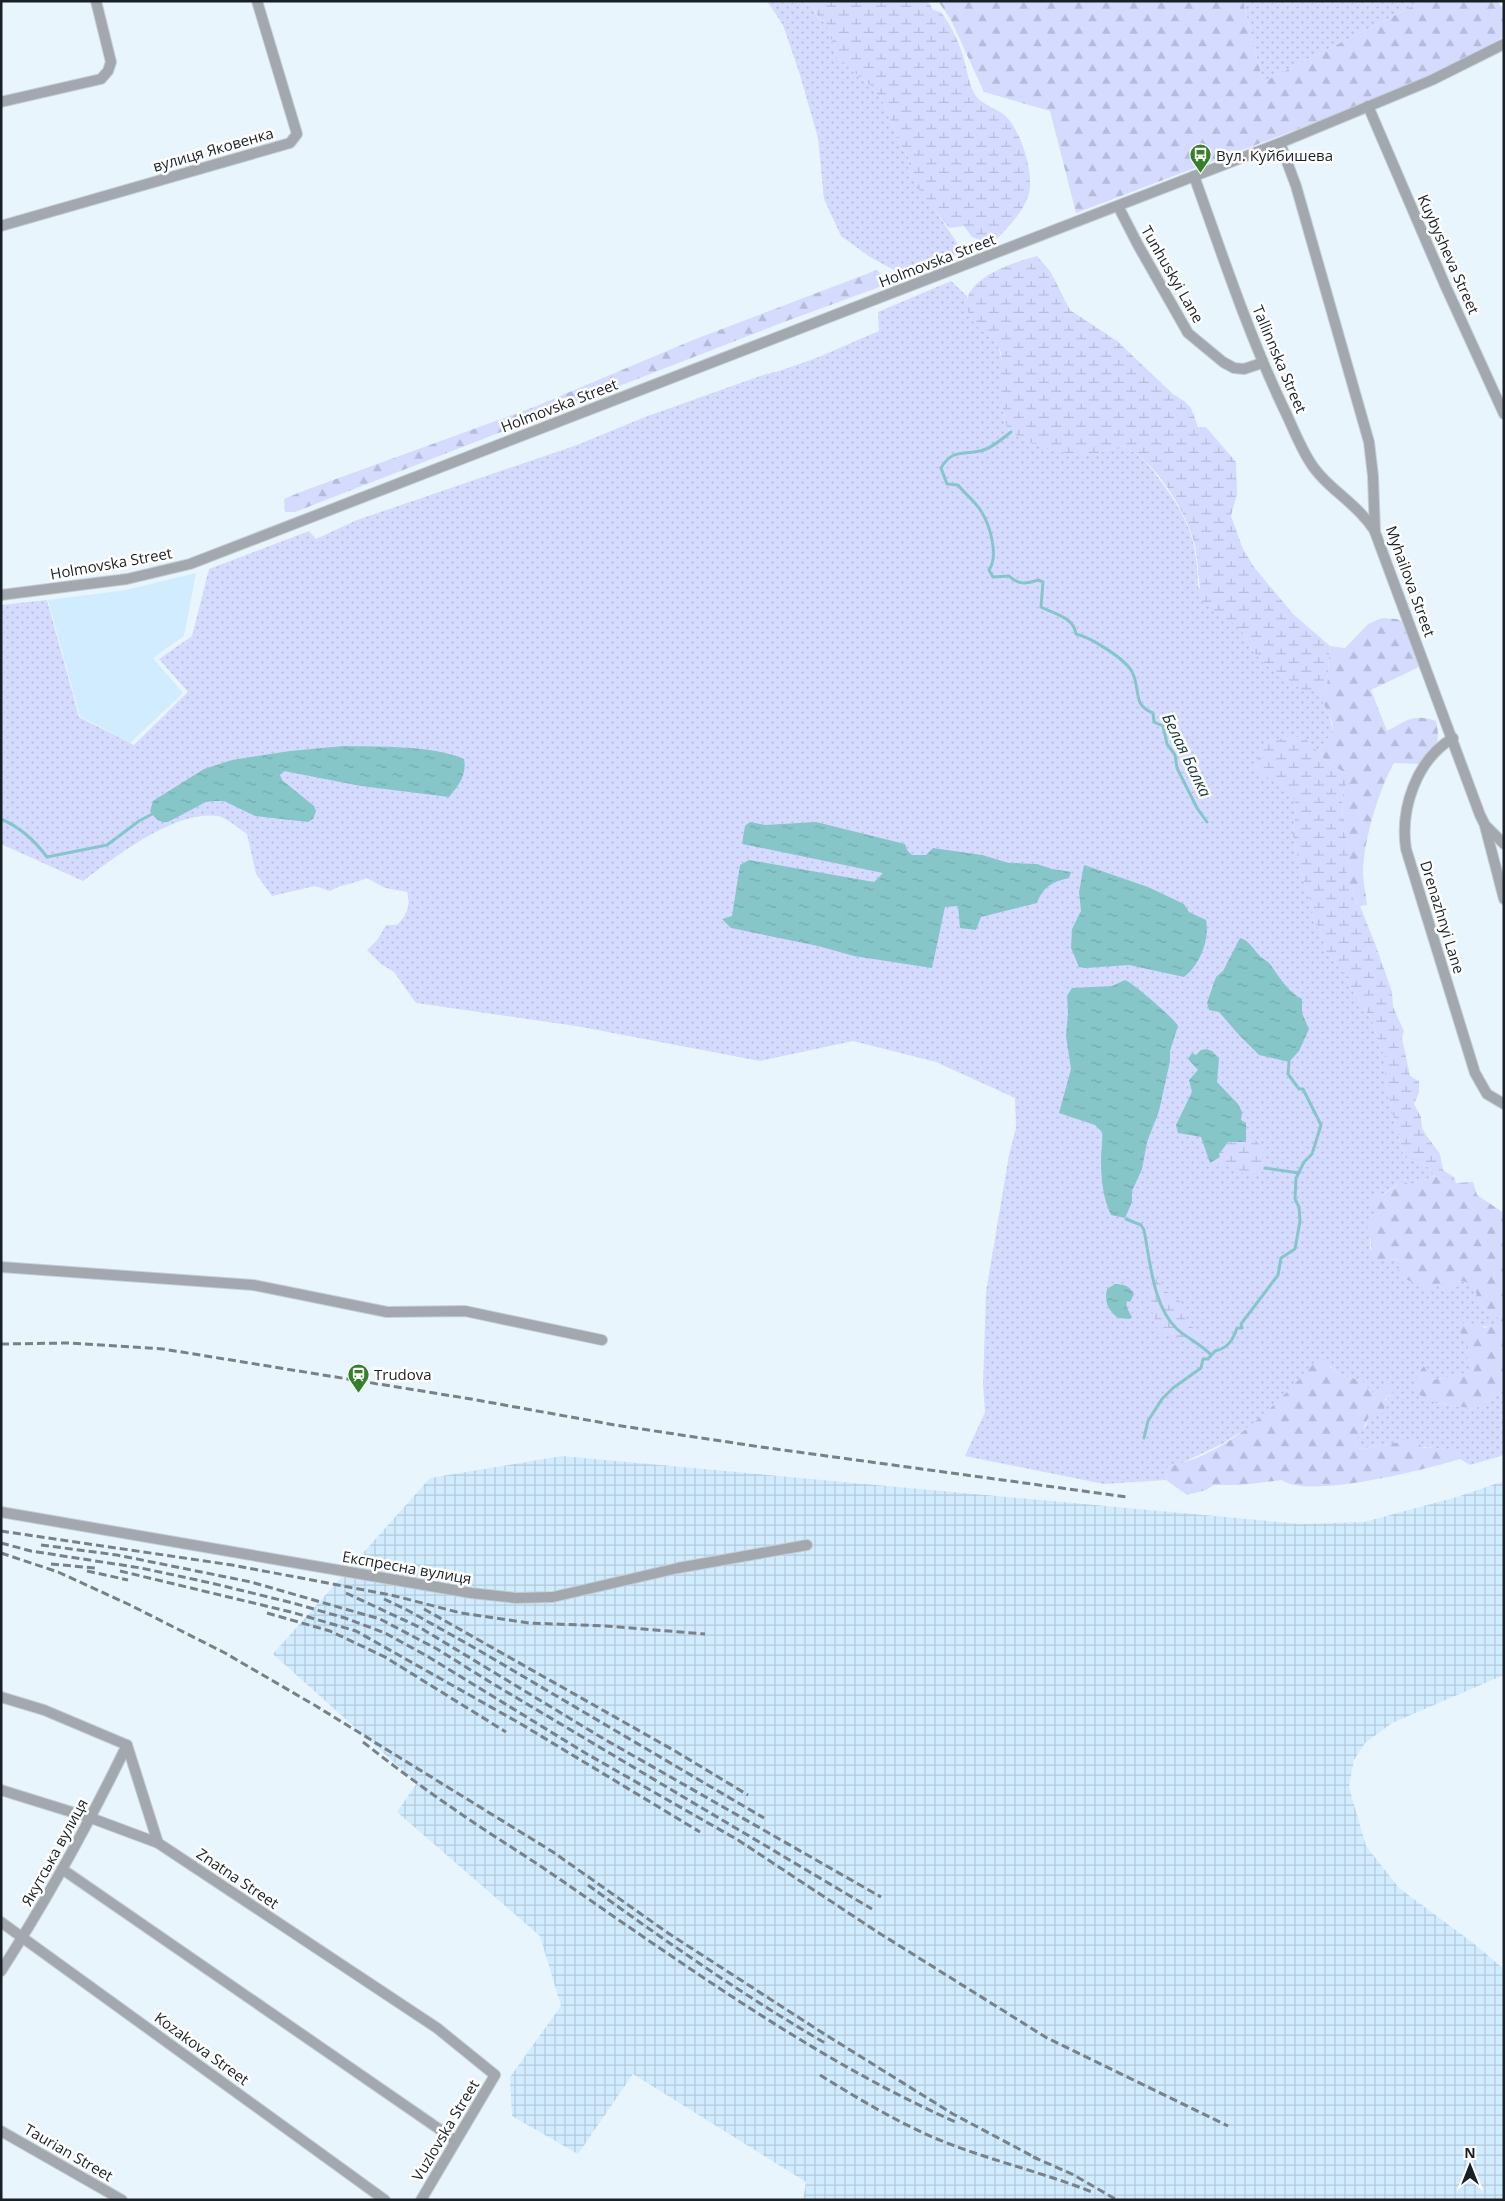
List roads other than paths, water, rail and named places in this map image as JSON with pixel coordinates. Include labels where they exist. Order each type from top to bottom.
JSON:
[{"type":"street","points":[[1,102],[100,79],[108,71],[111,62],[96,1]]},
{"type":"street","name":"вулиця Яковенка","points":[[1,226],[290,143],[297,134],[257,1]]},
{"type":"street","name":"Holmovska Street","points":[[1,595],[127,579],[190,564],[1280,143],[1432,80],[1504,44]]},
{"type":"street","name":"Kuybysheva Street","points":[[1368,106],[1445,285],[1504,414]]},
{"type":"street","name":"Myhailova Street","points":[[1280,143],[1296,186],[1369,442],[1373,476],[1375,532],[1485,825],[1504,844]]},
{"type":"street","name":"Tallinnska Street","points":[[1194,176],[1262,364],[1310,462],[1317,471],[1352,502],[1367,519],[1375,532]]},
{"type":"street","name":"Tunhuskyi Lane","points":[[1118,206],[1188,333],[1223,362],[1234,368],[1244,369],[1262,364]]},
{"type":"street","name":"Drenazhnyi Lane","points":[[1453,738],[1441,747],[1417,778],[1405,825],[1406,849],[1475,1073],[1487,1094],[1504,1104]]},
{"type":"street","points":[[1485,825],[1504,899]]},
{"type":"street","points":[[1,1267],[253,1285],[387,1312],[465,1311],[602,1340]]},
{"type":"street","name":"Експресна вулиця","points":[[1,1512],[471,1593],[516,1598],[553,1597],[575,1593],[678,1568],[807,1545]]},
{"type":"street","points":[[1,1697],[44,1710],[126,1745],[158,1843]]},
{"type":"street","name":"Якутська вулиця","points":[[1,1971],[24,1936],[92,1818],[126,1745]]},
{"type":"street","name":"Znatna Street","points":[[1,1790],[92,1818],[158,1843],[437,2028],[495,2075]]},
{"type":"street","points":[[62,1869],[455,2140]]},
{"type":"street","name":"Kozakova Street","points":[[1,1922],[24,1936],[385,2200]]},
{"type":"street","name":"Vuzlovska Street","points":[[421,2200],[495,2075]]},
{"type":"street","name":"Taurian Street","points":[[1,2131],[122,2200]]},
{"type":"water","points":[[344,746],[422,749],[451,754],[464,759],[463,775],[449,797],[361,786],[284,771],[280,775],[282,780],[314,806],[316,811],[313,819],[308,822],[255,816],[224,801],[206,802],[168,822],[159,821],[150,811],[153,801],[204,769],[232,760],[290,751]]},
{"type":"water","points":[[750,822],[765,825],[816,822],[905,844],[907,850],[912,855],[926,855],[933,848],[982,855],[1009,863],[1037,864],[1071,872],[1069,878],[1053,883],[1045,889],[1037,903],[981,917],[976,930],[960,928],[958,906],[945,907],[932,968],[854,956],[818,946],[731,928],[722,919],[732,916],[740,865],[749,860],[874,882],[883,873],[742,844],[745,826]]},
{"type":"water","points":[[1084,865],[1148,887],[1184,904],[1189,912],[1206,920],[1205,943],[1199,959],[1190,972],[1184,977],[1129,965],[1079,967],[1071,948],[1072,929],[1081,911],[1079,892]]},
{"type":"water","points":[[1240,938],[1248,942],[1270,964],[1288,988],[1302,999],[1302,1013],[1309,1029],[1299,1051],[1289,1062],[1259,1055],[1219,1012],[1209,1010],[1207,1003],[1216,977],[1223,971]]},
{"type":"water","points":[[1125,980],[1170,1016],[1178,1026],[1170,1051],[1170,1061],[1159,1111],[1147,1142],[1142,1169],[1132,1191],[1132,1202],[1125,1218],[1111,1215],[1106,1202],[1101,1174],[1102,1132],[1095,1125],[1059,1113],[1071,1069],[1066,1036],[1067,996],[1072,988],[1112,986]]},
{"type":"water","points":[[1201,1050],[1212,1051],[1219,1058],[1217,1082],[1238,1104],[1242,1112],[1241,1120],[1246,1123],[1246,1142],[1228,1142],[1219,1154],[1220,1157],[1210,1163],[1201,1137],[1178,1133],[1176,1125],[1192,1092],[1189,1080],[1198,1070],[1188,1059],[1192,1053],[1196,1055]]},
{"type":"water","points":[[1115,1284],[1126,1286],[1134,1294],[1130,1302],[1127,1301],[1132,1317],[1130,1319],[1118,1318],[1108,1305],[1106,1298],[1107,1289]]},
{"type":"waterway","name":"Белая Балка","points":[[1011,432],[984,450],[953,455],[941,468],[947,484],[958,485],[976,504],[984,517],[990,532],[993,549],[992,564],[989,570],[993,577],[1009,576],[1022,583],[1038,580],[1043,582],[1041,607],[1067,620],[1072,624],[1076,634],[1108,650],[1130,668],[1142,706],[1153,713],[1154,722],[1163,726],[1167,744],[1175,755],[1177,768],[1197,808],[1207,822]]},
{"type":"waterway","points":[[1,819],[27,835],[47,857],[107,845],[139,821],[156,812]]},
{"type":"waterway","points":[[1144,1438],[1148,1421],[1162,1399],[1173,1388],[1201,1368],[1203,1359],[1208,1359],[1215,1351],[1229,1343],[1237,1328],[1242,1328],[1241,1324],[1278,1275],[1281,1258],[1295,1249],[1300,1221],[1299,1207],[1295,1199],[1296,1178],[1304,1162],[1312,1154],[1321,1125],[1303,1089],[1299,1089],[1288,1074],[1289,1062]]},
{"type":"waterway","points":[[1265,1168],[1299,1173]]},
{"type":"waterway","points":[[1126,1219],[1141,1225],[1144,1230],[1154,1282],[1169,1320],[1181,1333],[1211,1355]]},
{"type":"railway","points":[[1,1344],[69,1343],[163,1349],[471,1399],[615,1425],[1127,1497]]},
{"type":"railway","points":[[1,1531],[232,1565],[391,1595],[461,1613],[529,1623],[606,1626],[705,1634]]},
{"type":"railway","points":[[1,1543],[31,1551],[141,1568],[211,1583],[293,1603],[345,1618],[385,1633],[427,1656],[587,1754],[738,1840],[879,1933],[1047,2038],[1228,2126]]},
{"type":"railway","points":[[41,1545],[117,1555],[251,1582],[380,1619],[437,1649],[872,1909]]},
{"type":"railway","points":[[1,1553],[58,1572],[130,1605],[225,1653],[316,1706],[553,1852],[668,1933],[818,2030],[953,2114],[1038,2159]]},
{"type":"railway","points":[[51,1564],[95,1568]]},
{"type":"railway","points":[[87,1571],[128,1580]]},
{"type":"railway","points":[[120,1571],[291,1612],[356,1631],[521,1724],[700,1832]]},
{"type":"railway","points":[[346,1593],[419,1627],[604,1739],[881,1897]]},
{"type":"railway","points":[[384,1599],[480,1651],[764,1818]]},
{"type":"railway","points":[[424,1609],[675,1751],[748,1795]]},
{"type":"railway","points":[[267,1613],[330,1631],[385,1657],[506,1732]]},
{"type":"railway","points":[[363,1742],[451,1807],[711,1983],[808,2045],[858,2073],[958,2123]]},
{"type":"railway","points":[[588,1885],[705,1967],[825,2043]]},
{"type":"railway","points":[[820,2075],[892,2117],[937,2139],[1092,2192]]},
{"type":"railway","points":[[1033,2157],[1072,2174],[1117,2200]]},
{"type":"place","name":"Вул. Куйбишева","points":[[1200,174]]},
{"type":"place","name":"Trudova","points":[[358,1393]]}]
